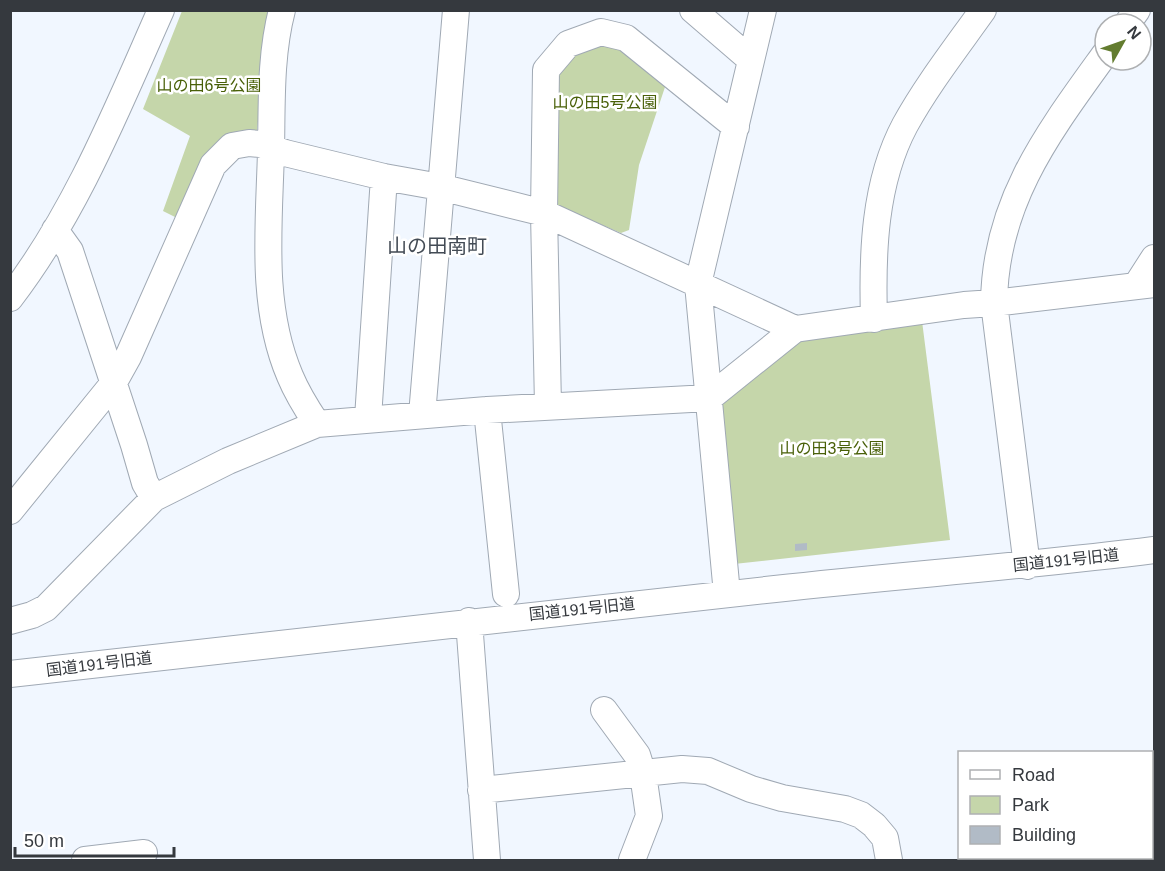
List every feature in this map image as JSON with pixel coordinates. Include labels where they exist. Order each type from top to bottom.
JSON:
[{"type":"street","points":[[10,298],[56,230],[90,168],[161,10]]},
{"type":"street","points":[[282,10],[272,83],[268,255],[270,295],[280,346],[289,376],[317,424]]},
{"type":"street","points":[[422,415],[456,10]]},
{"type":"street","points":[[693,10],[751,60]]},
{"type":"street","points":[[727,594],[698,284],[763,10]]},
{"type":"street","points":[[874,319],[875,240],[880,201],[891,161],[904,126],[983,10]]},
{"type":"street","points":[[548,406],[544,213],[546,70],[568,44],[601,32],[626,38],[736,127]]},
{"type":"street","points":[[1027,566],[994,303],[995,274],[1003,232],[1012,206],[1040,148],[1093,71]]},
{"type":"street","points":[[10,511],[113,384],[128,357],[213,165],[225,151],[239,144],[260,144],[384,177],[440,187],[544,213],[795,329]]},
{"type":"street","points":[[368,418],[384,177]]},
{"type":"street","points":[[56,230],[70,251],[145,483],[154,498]]},
{"type":"street","points":[[10,621],[32,615],[46,608],[154,498],[228,461],[317,424],[487,410],[709,398],[795,329],[964,305],[1145,285],[1155,258]]},
{"type":"street","points":[[487,410],[506,594]]},
{"type":"street","name":"国道191号旧道","points":[[10,674],[469,621],[943,571],[1027,566],[1155,550]]},
{"type":"street","points":[[469,621],[487,861]]},
{"type":"street","points":[[604,710],[637,755],[642,774],[649,816],[632,861]]},
{"type":"street","points":[[481,790],[682,769],[708,771],[752,789],[782,798],[845,809],[861,815],[885,838],[889,861]]},
{"type":"street","points":[[85,861],[144,853]]},
{"type":"green space","name":"山の田6号公園","points":[[182,11],[273,11],[267,33],[257,131],[246,139],[181,220],[163,211],[190,136],[143,109]]},
{"type":"green space","name":"山の田5号公園","points":[[619,45],[667,81],[639,165],[629,230],[621,233],[555,205],[552,75],[586,46]]},
{"type":"green space","name":"山の田3号公園","points":[[922,321],[950,540],[734,564],[719,405],[804,335]]},
{"type":"building","points":[[807,543],[807,550],[795,551],[795,544]]},
{"type":"district","name":"山の田南町","points":[[437,246]]}]
